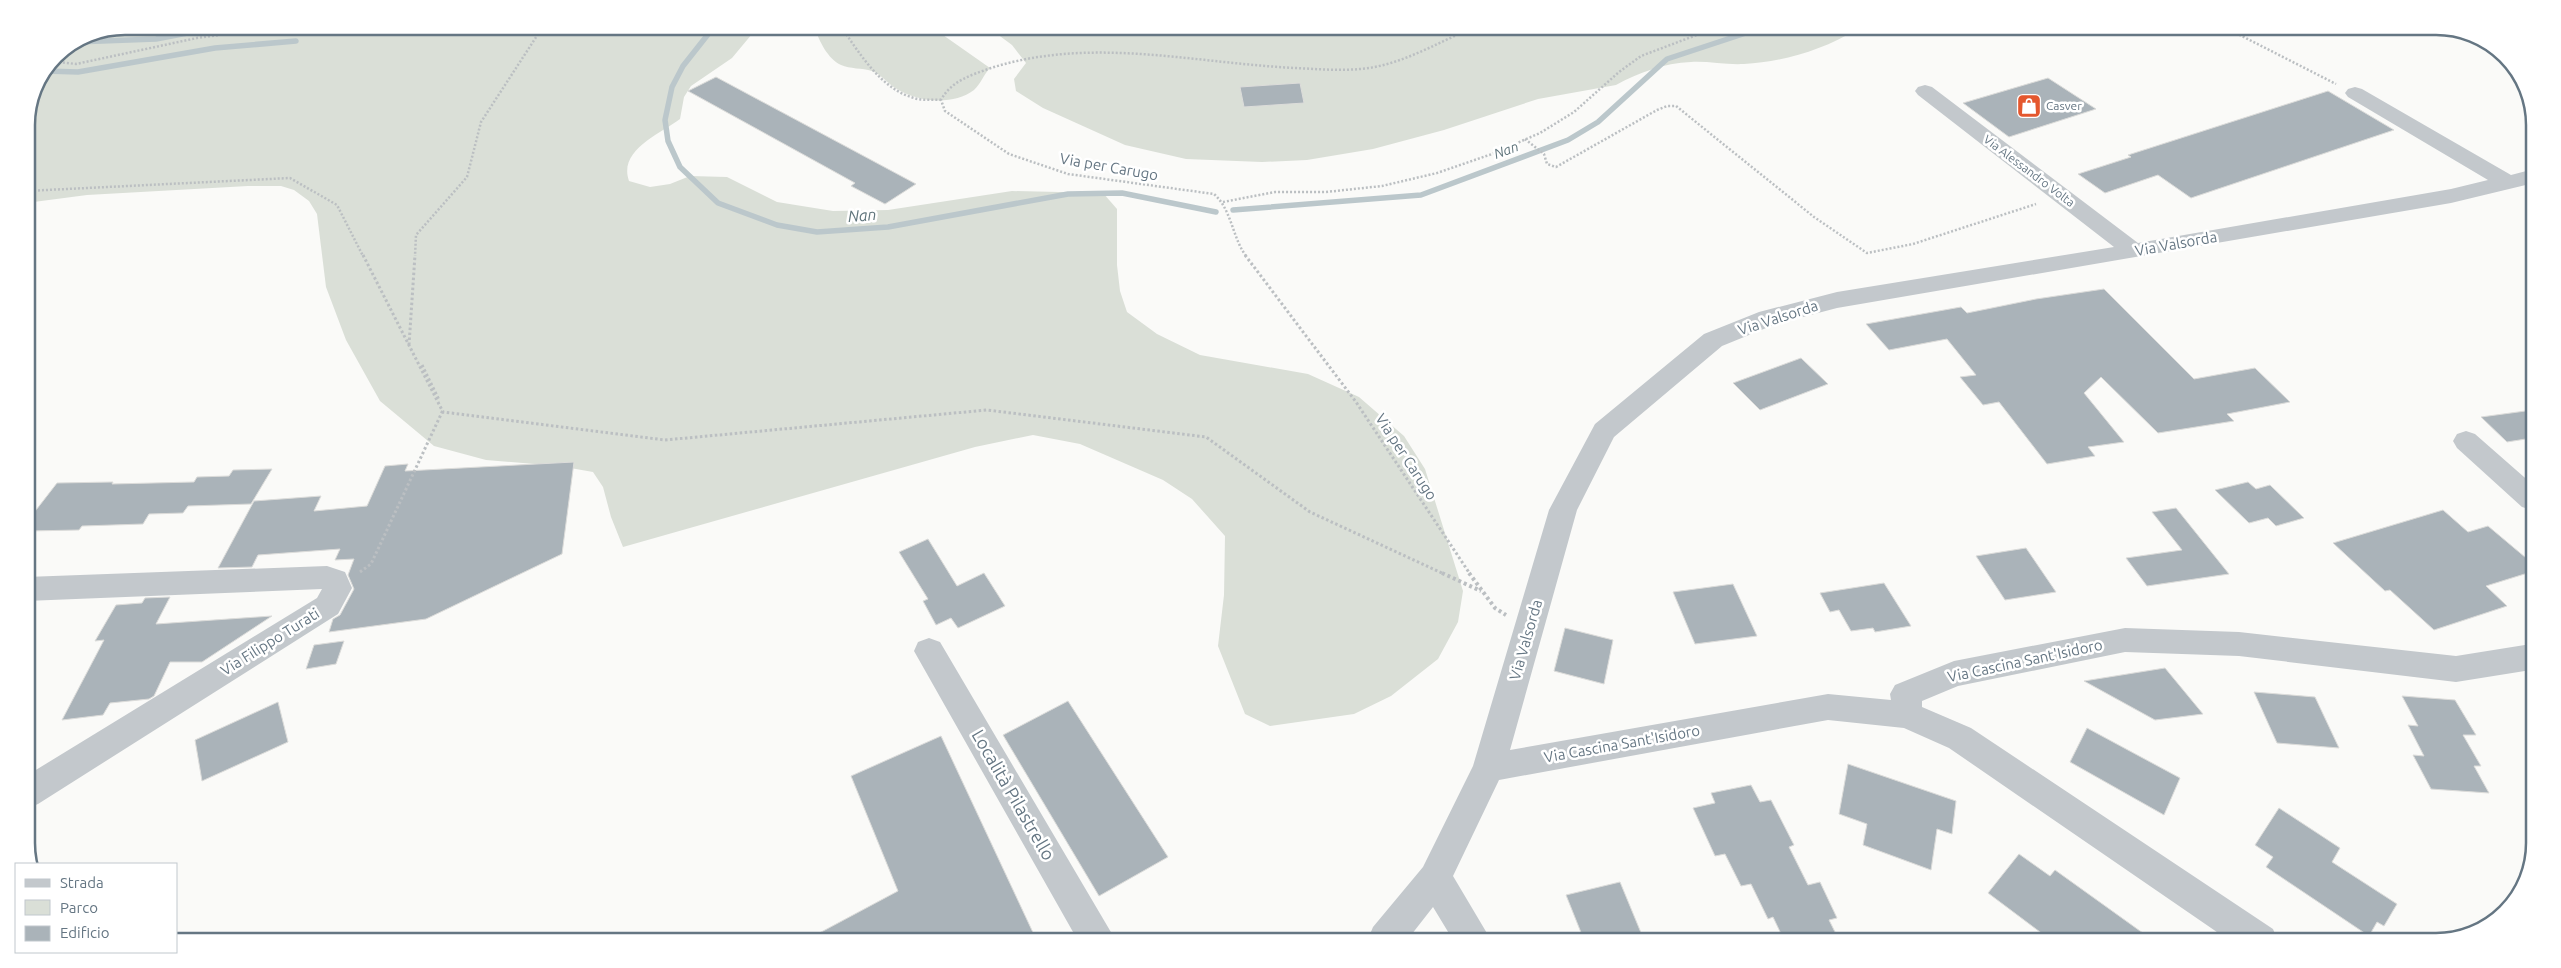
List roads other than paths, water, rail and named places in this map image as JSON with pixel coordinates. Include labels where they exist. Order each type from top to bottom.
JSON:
[{"type":"street","name":"Via Alessandro Volta","points":[[1925,91],[2134,251]]},
{"type":"street","points":[[2355,93],[2457,150],[2508,183]]},
{"type":"street","name":"Via Valsorda","points":[[1391,933],[1435,878],[1489,768],[1563,510],[1604,431],[1713,340],[1768,318],[1837,300],[2451,196],[2526,178]]},
{"type":"street","points":[[2466,441],[2526,495]]},
{"type":"street","name":"Via Filippo Turati","points":[[35,589],[327,577],[335,580],[337,588],[328,606],[35,788]]},
{"type":"street","name":"Via Cascina Sant'Isidoro","points":[[1489,768],[1828,707],[1907,715],[1906,694],[1954,674],[2125,640],[2239,644],[2456,669],[2526,658]]},
{"type":"street","name":"Località Pilastrello","points":[[929,651],[1094,933]]},
{"type":"street","points":[[1907,715],[1960,738],[2248,933]]},
{"type":"street","points":[[1435,878],[1469,933]]},
{"type":"waterway","points":[[92,41],[156,39],[177,35]]},
{"type":"waterway","name":"Nan","points":[[707,35],[683,66],[672,87],[665,120],[668,141],[680,167],[718,203],[777,225],[817,232],[888,227],[1068,194],[1122,193],[1216,212]]},
{"type":"waterway","name":"Nan","points":[[1233,210],[1421,195],[1568,140],[1598,122],[1667,59],[1740,35]]},
{"type":"waterway","points":[[53,71],[78,72],[215,48],[296,41]]},
{"type":"place","name":"Casver","points":[[2029,106]]}]
